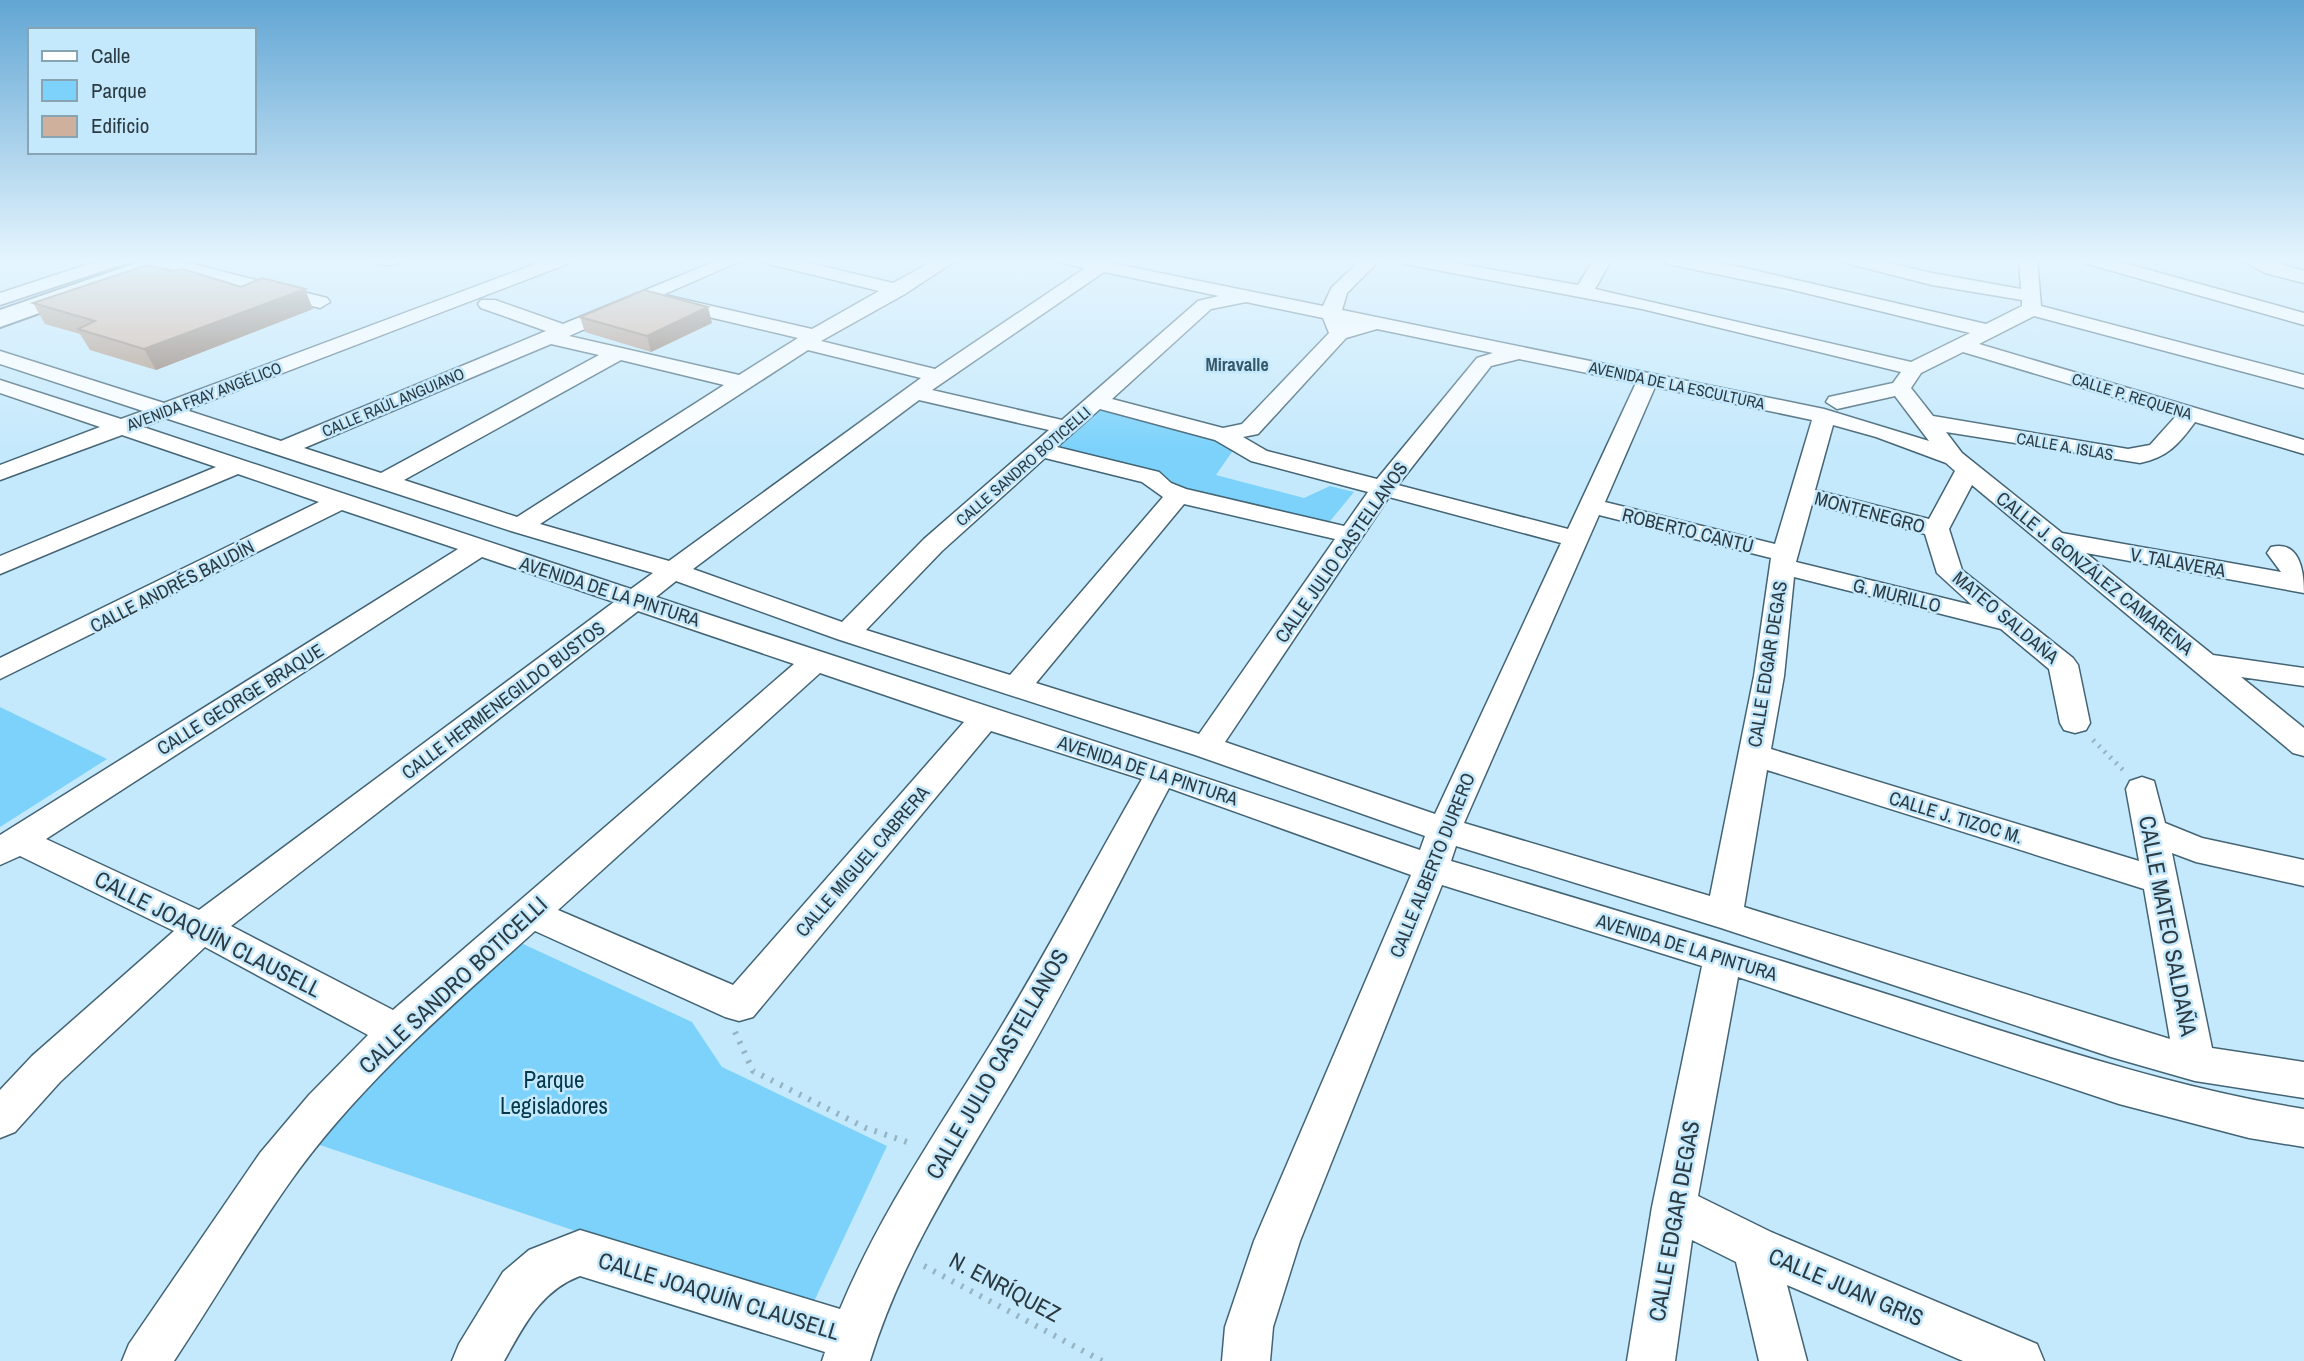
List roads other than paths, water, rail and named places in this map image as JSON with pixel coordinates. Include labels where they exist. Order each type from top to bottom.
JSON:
[{"type":"street","name":"AVENIDA FRAY ANGÉLICO","points":[[0,473],[397,323]]},
{"type":"street","points":[[530,323],[626,357],[744,383]]},
{"type":"street","name":"CALLE RAÚL ANGUIANO","points":[[282,449],[583,323]]},
{"type":"street","points":[[747,323],[938,376]]},
{"type":"street","points":[[520,526],[840,323]]},
{"type":"street","name":"CALLE HERMENEGILDO BUSTOS","points":[[0,1119],[46,1069],[202,928],[673,571],[938,376],[1017,323]]},
{"type":"street","name":"CALLE SANDRO BOTICELLI","points":[[847,633],[933,545],[1096,401],[1175,323]]},
{"type":"street","points":[[1335,323],[1339,334]]},
{"type":"street","points":[[1230,435],[1250,429],[1339,334],[1378,323]]},
{"type":"street","name":"AVENIDA DE LA ESCULTURA","points":[[1378,323],[1648,380],[1831,409],[1961,464]]},
{"type":"street","name":"AVENIDA DE LA ESCULTURA","points":[[1406,323],[1928,427]]},
{"type":"street","points":[[1722,323],[1914,369]]},
{"type":"street","points":[[1951,323],[1989,331]]},
{"type":"street","points":[[1831,409],[1900,388],[1914,369],[2001,323]]},
{"type":"street","points":[[2101,323],[2304,382]]},
{"type":"street","points":[[1462,341],[1484,362],[1518,352]]},
{"type":"street","name":"CALLE P. REQUENA","points":[[1961,345],[2304,447]]},
{"type":"street","name":"AVENIDA DE LA PINTURA","points":[[0,356],[520,526],[673,571],[847,633],[1206,747],[1444,830],[1724,915],[2111,1040],[2195,1063],[2304,1080]]},
{"type":"street","points":[[383,482],[626,357]]},
{"type":"street","name":"CALLE JULIO CASTELLANOS","points":[[1206,747],[1383,488],[1484,362]]},
{"type":"street","name":"CALLE ALBERTO DURERO","points":[[1246,1361],[1250,1327],[1277,1241],[1432,868],[1444,830],[1574,538],[1648,380]]},
{"type":"street","name":"AVENIDA DE LA PINTURA","points":[[0,386],[985,718],[1161,773],[1432,868],[1723,957],[2119,1086],[2249,1119],[2304,1128]]},
{"type":"street","name":"CALLE J. GONZÁLEZ CAMARENA","points":[[1900,388],[1928,427],[1961,464],[2304,745]]},
{"type":"street","points":[[916,393],[1064,427]]},
{"type":"street","points":[[1096,401],[1230,435],[1259,456],[1574,538]]},
{"type":"street","name":"CALLE EDGAR DEGAS","points":[[1724,915],[1752,754],[1769,676],[1784,560],[1831,409]]},
{"type":"street","name":"CALLE A. ISLAS","points":[[1928,427],[2147,457],[2161,450],[2189,414]]},
{"type":"street","points":[[1040,450],[1150,477],[1161,488],[1178,495],[1351,535]]},
{"type":"street","points":[[1936,529],[1961,464]]},
{"type":"street","points":[[0,566],[240,465]]},
{"type":"street","points":[[1015,688],[1178,495]]},
{"type":"street","name":"MONTENEGRO","points":[[1804,495],[1936,529]]},
{"type":"street","name":"CALLE ANDRÉS BAUDÍN","points":[[0,670],[343,500]]},
{"type":"street","name":"ROBERTO CANTÚ","points":[[1591,506],[1784,560]]},
{"type":"street","name":"MATEO SALDAÑA","points":[[1936,529],[1950,573],[2063,665],[2075,723]]},
{"type":"street","name":"V. TALAVERA","points":[[2053,539],[2304,584]]},
{"type":"street","name":"CALLE GEORGE BRAQUE","points":[[9,846],[480,547]]},
{"type":"street","name":"V. TALAVERA","points":[[2304,554],[2280,553],[2304,584]]},
{"type":"street","name":"G. MURILLO","points":[[1784,560],[2012,623]]},
{"type":"street","name":"CALLE SANDRO BOTICELLI","points":[[146,1361],[275,1167],[324,1108],[397,1031],[817,660]]},
{"type":"street","points":[[2205,663],[2304,677]]},
{"type":"street","points":[[2270,716],[2304,724]]},
{"type":"street","name":"CALLE MIGUEL CABRERA","points":[[530,913],[739,1005],[985,718]]},
{"type":"street","name":"CALLE J. TIZOC M.","points":[[1752,754],[2160,881]]},
{"type":"street","name":"CALLE JULIO CASTELLANOS","points":[[850,1349],[891,1248],[943,1154],[1006,1053],[1161,773]]},
{"type":"street","name":"CALLE MATEO SALDAÑA","points":[[2142,789],[2195,1063]]},
{"type":"street","points":[[2150,830],[2196,849],[2304,873]]},
{"type":"street","name":"CALLE JOAQUÍN CLAUSELL","points":[[9,846],[202,928],[397,1031]]},
{"type":"street","name":"CALLE EDGAR DEGAS","points":[[1651,1361],[1674,1207],[1723,957]]},
{"type":"street","name":"CALLE JUAN GRIS","points":[[1674,1207],[1755,1248],[2020,1361]]},
{"type":"street","points":[[1755,1248],[1783,1361]]},
{"type":"street","name":"CALLE JOAQUÍN CLAUSELL","points":[[476,1361],[520,1289],[545,1266],[580,1254],[850,1349]]},
{"type":"district","name":"Miravalle","points":[[1237,365]]},
{"type":"park label","name":"Parque Legisladores","points":[[554,1093]]}]
